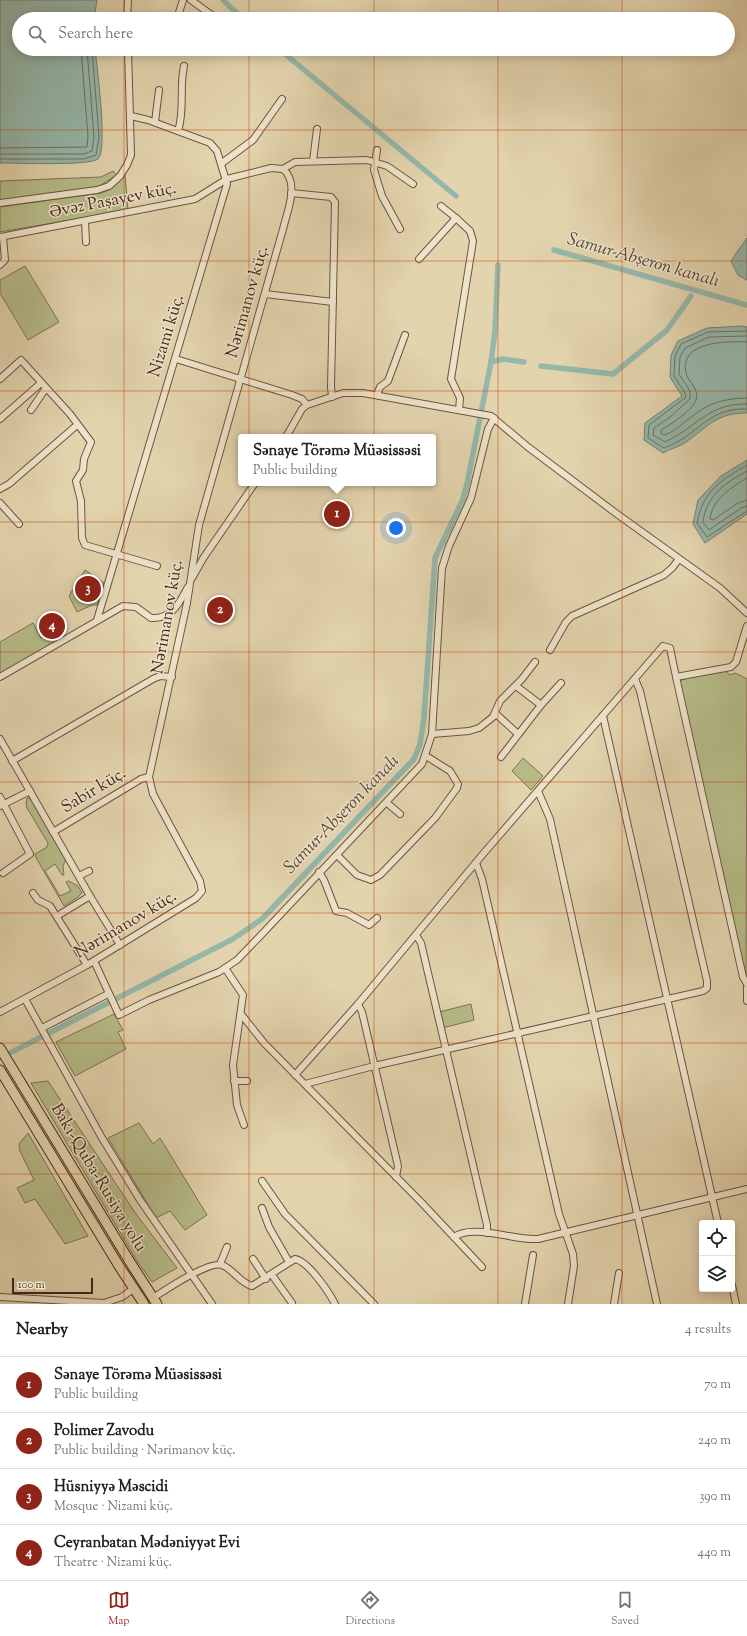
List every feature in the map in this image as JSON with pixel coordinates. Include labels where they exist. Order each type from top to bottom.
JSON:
[{"type":"highway","name":"Bakı-Quba-Rusiya yolu","points":[[0,1048],[156,1302]]},
{"type":"highway","name":"Bakı-Quba-Rusiya yolu","points":[[2,1076],[144,1304]]},
{"type":"street","points":[[127,12],[128,0]]},
{"type":"street","points":[[179,12],[183,0]]},
{"type":"street","points":[[191,0],[207,12]]},
{"type":"street","points":[[0,203],[97,190],[109,186],[120,176],[129,160],[131,149],[128,56]]},
{"type":"street","points":[[178,132],[181,120],[181,80],[184,66]]},
{"type":"street","points":[[155,122],[159,90]]},
{"type":"street","points":[[222,163],[253,140],[282,99]]},
{"type":"street","name":"Nizami küç.","points":[[97,620],[176,359],[224,196],[227,179],[217,151],[210,143],[155,122],[131,116]]},
{"type":"street","points":[[313,161],[317,129]]},
{"type":"street","points":[[376,150],[374,170],[379,187],[400,229]]},
{"type":"street","points":[[227,179],[271,168],[283,169],[295,162],[353,159],[374,162],[398,172],[413,184]]},
{"type":"street","name":"Nərimanov küç.","points":[[0,1012],[94,961],[196,898],[202,891],[200,881],[153,794],[149,777],[172,677],[199,525],[265,294],[291,193],[290,178],[283,169]]},
{"type":"street","name":"Əvəz Paşayev küç.","points":[[2,237],[196,199],[227,179]]},
{"type":"street","points":[[291,193],[331,197],[336,202],[332,396]]},
{"type":"street","points":[[442,206],[470,231],[473,241],[451,379],[460,398],[459,410]]},
{"type":"street","points":[[419,259],[456,218]]},
{"type":"street","points":[[85,221],[86,242]]},
{"type":"street","points":[[0,265],[5,260],[2,237]]},
{"type":"street","points":[[265,294],[333,302]]},
{"type":"street","points":[[377,395],[380,387],[388,381],[406,335]]},
{"type":"street","points":[[176,359],[292,394],[302,399],[307,405]]},
{"type":"street","points":[[0,379],[21,360],[70,414],[91,442],[83,462],[83,470],[76,481],[81,501],[84,542],[89,546],[157,566]]},
{"type":"street","points":[[0,419],[41,383]]},
{"type":"street","points":[[31,410],[46,388]]},
{"type":"street","points":[[288,434],[302,409],[307,405],[332,396],[354,392],[487,414],[494,418],[543,459],[720,588],[747,613]]},
{"type":"street","points":[[94,961],[119,1015],[225,968],[237,960],[414,773],[426,756],[432,734],[442,568],[449,546],[471,498],[488,428],[494,418]]},
{"type":"street","points":[[0,489],[9,484],[77,425]]},
{"type":"street","points":[[0,677],[123,606],[130,605],[136,607],[151,618],[167,616],[178,606],[204,557],[253,486]]},
{"type":"street","points":[[0,503],[20,524]]},
{"type":"street","points":[[550,650],[566,622],[572,616],[664,575],[679,559]]},
{"type":"street","points":[[676,677],[731,667],[736,662],[747,626]]},
{"type":"street","points":[[296,1075],[358,1004],[476,863],[636,679],[659,649],[667,645],[670,648],[743,977],[747,984]]},
{"type":"street","points":[[432,734],[475,730],[495,713],[500,701],[516,686],[535,662]]},
{"type":"street","points":[[12,760],[153,679],[160,676],[172,677]]},
{"type":"street","points":[[305,1084],[374,1066],[707,988],[707,981],[640,690],[636,679]]},
{"type":"street","points":[[501,757],[541,705],[561,683]]},
{"type":"street","points":[[516,686],[541,705]]},
{"type":"street","points":[[495,713],[518,734]]},
{"type":"street","points":[[603,716],[717,1220]]},
{"type":"street","points":[[0,739],[90,896],[120,945]]},
{"type":"street","points":[[337,855],[357,875],[372,880],[380,875],[435,818],[458,784],[450,771],[426,756]]},
{"type":"street","name":"Sabir küç.","points":[[54,832],[141,779],[149,777]]},
{"type":"street","points":[[2,805],[30,791]]},
{"type":"street","points":[[538,791],[550,819],[657,1304]]},
{"type":"street","points":[[0,797],[2,805],[30,854],[3,873]]},
{"type":"street","points":[[387,803],[400,814]]},
{"type":"street","points":[[476,863],[482,879],[519,1032],[560,1214],[574,1260],[568,1304]]},
{"type":"street","points":[[79,876],[89,871]]},
{"type":"street","points":[[319,872],[324,880],[336,911],[347,913],[369,925],[377,918]]},
{"type":"street","points":[[33,893],[38,900],[50,906],[87,965]]},
{"type":"street","points":[[57,916],[90,896]]},
{"type":"street","points":[[416,935],[421,943],[487,1225],[487,1233]]},
{"type":"street","points":[[225,968],[243,995],[235,1045],[234,1081],[237,1105],[244,1125]]},
{"type":"street","points":[[747,988],[747,1001]]},
{"type":"street","points":[[43,1029],[108,994]]},
{"type":"street","points":[[25,998],[102,1138],[140,1200],[212,1304]]},
{"type":"street","points":[[358,1004],[362,1012],[398,1166],[396,1177]]},
{"type":"street","points":[[241,1014],[264,1043],[482,1267]]},
{"type":"street","points":[[234,1081],[247,1081]]},
{"type":"street","points":[[262,1181],[285,1214],[374,1304]]},
{"type":"street","points":[[454,1237],[461,1232],[487,1233],[528,1240],[566,1233],[747,1189]]},
{"type":"street","points":[[262,1208],[269,1227],[289,1262]]},
{"type":"street","points":[[156,1302],[192,1274],[220,1264],[227,1247]]},
{"type":"street","points":[[525,1304],[533,1255]]},
{"type":"street","points":[[253,1259],[266,1279]]},
{"type":"street","points":[[220,1264],[249,1286],[254,1286],[289,1262],[295,1259],[300,1260],[320,1280],[335,1304]]},
{"type":"street","points":[[614,1304],[619,1273]]},
{"type":"street","points":[[272,1275],[292,1303]]},
{"type":"street","points":[[0,1297],[14,1301],[60,1299],[104,1303],[122,1297],[134,1289]]},
{"type":"street","points":[[733,1292],[736,1304]]},
{"type":"green space","points":[[113,171],[117,175],[96,188],[0,200],[0,181],[101,177]]},
{"type":"green space","points":[[125,175],[128,210],[0,232],[0,207],[101,193],[109,190]]},
{"type":"green space","points":[[25,266],[59,322],[28,340],[0,293],[0,280]]},
{"type":"green space","points":[[85,570],[104,583],[97,605],[92,605],[77,612],[69,596]]},
{"type":"green space","points":[[33,623],[41,638],[48,634],[54,642],[0,673],[0,642]]},
{"type":"green space","points":[[724,670],[730,675],[735,673],[747,679],[746,979],[679,681],[697,675]]},
{"type":"green space","points":[[523,758],[543,776],[531,790],[512,771]]},
{"type":"green space","points":[[27,798],[30,798],[34,803],[66,859],[63,866],[64,875],[62,875],[55,864],[45,871],[60,896],[71,891],[66,882],[69,881],[78,886],[82,893],[64,906],[35,856],[35,854],[47,847],[48,843],[27,808]]},
{"type":"green space","points":[[471,1004],[474,1020],[442,1028],[439,1012]]},
{"type":"green space","points":[[114,1014],[123,1030],[118,1032],[126,1049],[75,1076],[56,1042]]},
{"type":"green space","points":[[48,1081],[136,1214],[177,1268],[152,1282],[137,1261],[31,1083]]},
{"type":"green space","points":[[139,1123],[153,1144],[160,1138],[207,1215],[185,1230],[170,1211],[156,1218],[108,1138]]},
{"type":"green space","points":[[28,1133],[88,1236],[65,1244],[35,1199],[25,1203],[17,1188],[34,1180],[20,1151],[19,1144]]},
{"type":"water","points":[[0,0],[97,0],[95,12],[12,12],[12,56],[96,56],[102,125],[101,153],[98,159],[81,163],[0,163]]},
{"type":"water","points":[[747,238],[747,280],[738,275],[731,261]]},
{"type":"water","points":[[747,327],[747,413],[728,415],[720,418],[683,444],[663,453],[644,440],[645,423],[682,396],[670,377],[671,355],[678,341],[707,328]]},
{"type":"water","points":[[747,460],[747,514],[705,543],[693,524],[698,500],[721,476]]},
{"type":"waterway","points":[[223,0],[236,12]]},
{"type":"waterway","points":[[287,56],[456,196]]},
{"type":"waterway","name":"Samur-Abşeron kanalı","points":[[554,250],[747,305]]},
{"type":"waterway","name":"Samur-Abşeron kanalı","points":[[0,1058],[233,939],[262,919],[414,759],[420,744],[424,718],[435,558],[463,499],[467,484],[491,362],[495,331],[498,265]]},
{"type":"waterway","points":[[541,366],[613,374],[667,330],[691,296]]},
{"type":"waterway","points":[[491,362],[503,359],[524,362]]},
{"type":"place","name":"Sənaye Törəmə Müəsissəsi","points":[[337,514]]},
{"type":"place","name":"Hüsniyyə Məscidi","points":[[88,589]]},
{"type":"place","name":"Polimer Zavodu","points":[[220,610]]},
{"type":"place","name":"Ceyranbatan Mədəniyyət Evi","points":[[52,626]]}]
